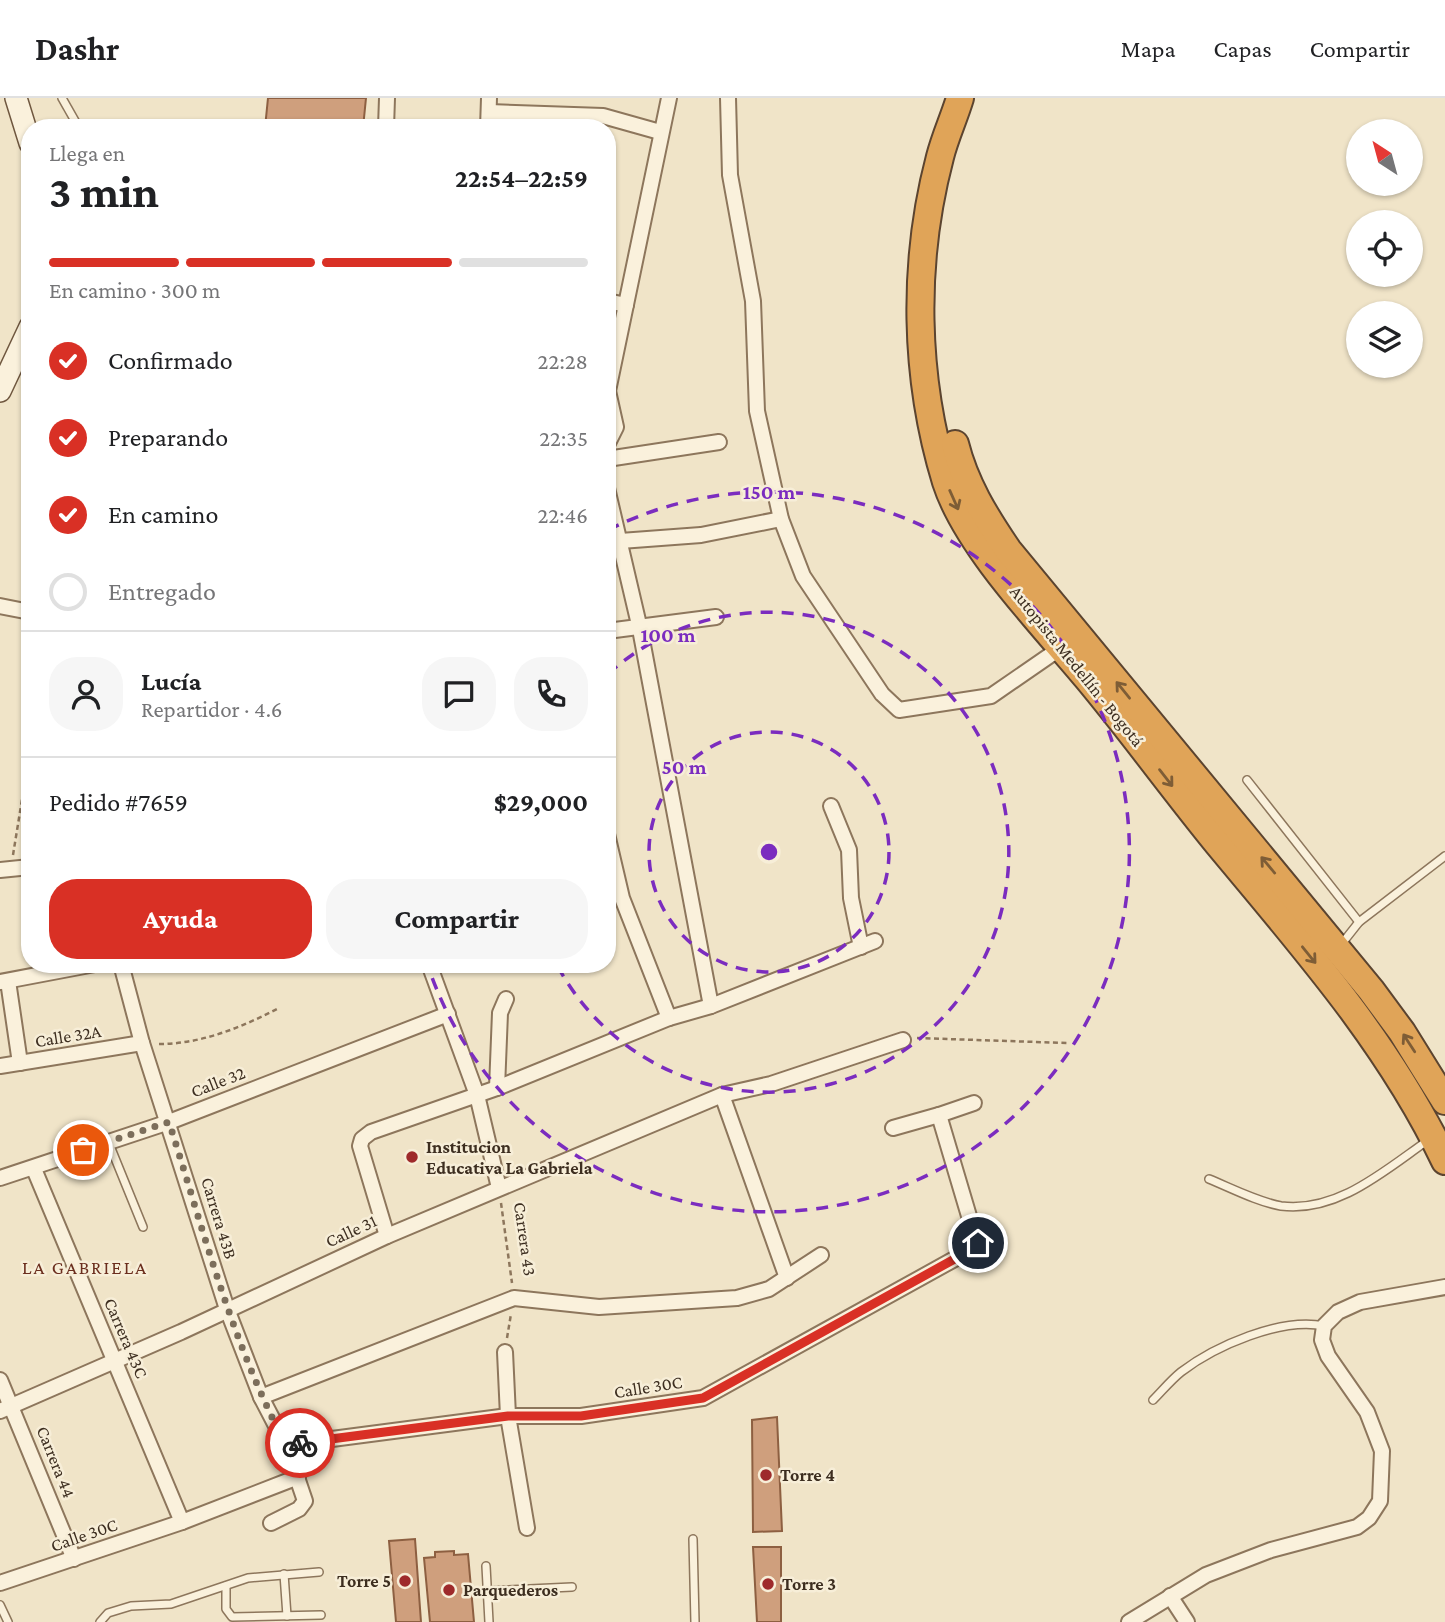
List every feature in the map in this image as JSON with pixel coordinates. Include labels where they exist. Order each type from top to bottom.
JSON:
[{"type":"highway","name":"Autopista Medellín - Bogotá","points":[[960,98],[940,155],[925,241],[919,318],[923,384],[946,482],[957,507],[998,568],[1334,986],[1388,1059],[1445,1161]]},
{"type":"highway","name":"Autopista Medellín - Bogotá","points":[[976,98],[947,197],[937,296],[942,385],[962,473],[983,514],[1008,550],[1338,949],[1402,1031],[1445,1101]]},
{"type":"main road","points":[[16,98],[23,119]]},
{"type":"main road","points":[[0,391],[21,346]]},
{"type":"street","points":[[386,119],[387,98]]},
{"type":"street","points":[[616,353],[668,98]]},
{"type":"street","points":[[728,98],[730,175],[753,301],[757,411],[781,519],[803,576],[882,694],[899,710],[991,696],[1062,648]]},
{"type":"street","points":[[489,105],[614,119]]},
{"type":"street","points":[[616,120],[660,132]]},
{"type":"street","points":[[616,303],[626,305]]},
{"type":"street","points":[[616,458],[719,442]]},
{"type":"street","points":[[616,540],[701,535],[781,519]]},
{"type":"street","points":[[616,550],[640,629],[712,1006]]},
{"type":"street","points":[[0,606],[21,611]]},
{"type":"street","points":[[616,630],[716,617]]},
{"type":"street","points":[[831,806],[849,850],[851,898],[861,947]]},
{"type":"street","points":[[616,876],[669,1018]]},
{"type":"street","points":[[387,1236],[360,1146],[362,1139],[371,1132],[497,1088],[669,1018],[712,1006],[876,941]]},
{"type":"street","points":[[20,1063],[4,982],[49,973]]},
{"type":"street","name":"Carrera 43B","points":[[123,973],[142,1044],[227,1309],[261,1397],[286,1445],[305,1501],[303,1506],[271,1523]]},
{"type":"street","name":"Carrera 43","points":[[432,973],[477,1095],[499,1188]]},
{"type":"street","points":[[497,1088],[500,1013],[506,999]]},
{"type":"street","name":"Calle 32","points":[[0,1178],[34,1169],[108,1141],[169,1122],[448,1014]]},
{"type":"street","name":"Calle 31","points":[[6,1408],[387,1236],[722,1095],[771,1083],[903,1040]]},
{"type":"street","name":"Calle 32A","points":[[0,1066],[142,1044]]},
{"type":"street","points":[[722,1095],[787,1278]]},
{"type":"street","points":[[893,1128],[974,1103]]},
{"type":"street","name":"Calle 30C","points":[[286,1445],[508,1416],[581,1416],[703,1398],[796,1350],[978,1243],[939,1115]]},
{"type":"street","name":"Carrera 43C","points":[[34,1169],[182,1522]]},
{"type":"street","points":[[261,1397],[514,1298],[599,1307],[737,1298],[769,1289],[821,1255]]},
{"type":"street","points":[[1129,1622],[1206,1575],[1271,1550],[1357,1527],[1369,1518],[1380,1502],[1382,1451],[1367,1412],[1328,1356],[1322,1340],[1324,1326],[1338,1312],[1360,1302],[1445,1287]]},
{"type":"street","points":[[505,1352],[508,1416],[527,1528]]},
{"type":"street","name":"Carrera 44","points":[[0,1380],[6,1408],[74,1559]]},
{"type":"street","name":"Calle 30C","points":[[0,1583],[182,1522],[298,1477]]},
{"type":"street","points":[[1170,1596],[1186,1622]]},
{"type":"lane","points":[[62,98],[74,119]]},
{"type":"lane","points":[[1247,780],[1359,922]]},
{"type":"lane","points":[[1338,949],[1359,922],[1445,856]]},
{"type":"lane","points":[[1209,1179],[1280,1206],[1320,1205],[1368,1182],[1433,1136]]},
{"type":"lane","points":[[108,1141],[143,1227]]},
{"type":"lane","points":[[1153,1399],[1181,1372],[1252,1334],[1305,1322],[1324,1326]]},
{"type":"lane","points":[[693,1539],[695,1622]]},
{"type":"lane","points":[[486,1566],[489,1622]]},
{"type":"lane","points":[[100,1622],[108,1614],[131,1606],[171,1604],[248,1578],[319,1572]]},
{"type":"lane","points":[[284,1574],[287,1616]]},
{"type":"lane","points":[[226,1586],[224,1598],[232,1617],[321,1615]]},
{"type":"lane","points":[[487,1591],[572,1587]]},
{"type":"lane","points":[[0,1605],[8,1622]]},
{"type":"path","points":[[5,869],[21,797]]},
{"type":"path","points":[[142,1044],[176,1044],[238,1028],[279,1008]]},
{"type":"path","points":[[903,1040],[934,1036],[1002,1044],[1067,1043]]},
{"type":"path","name":"Carrera 43","points":[[499,1188],[514,1298],[505,1352]]},
{"type":"building","points":[[268,98],[366,98],[364,119],[266,119]]},
{"type":"building","name":"Torre 4","points":[[777,1417],[782,1531],[753,1532],[752,1420]]},
{"type":"building","name":"Torre 5","points":[[415,1539],[421,1622],[396,1622],[389,1541]]},
{"type":"building","name":"Torre 3","points":[[753,1547],[781,1547],[781,1622],[757,1622]]},
{"type":"building","name":"Parquederos","points":[[454,1551],[454,1555],[468,1554],[474,1622],[430,1622],[424,1558],[435,1557],[435,1552]]},
{"type":"way so far","points":[[83,1150],[169,1122],[227,1309],[261,1397],[286,1445],[300,1443]]},
{"type":"place","name":"Institucion Educativa La Gabriela","points":[[412,1157]]},
{"type":"place","name":"Torre 4","points":[[766,1475]]},
{"type":"place","name":"Torre 5","points":[[405,1581]]},
{"type":"place","name":"Torre 3","points":[[768,1584]]},
{"type":"place","name":"Parquederos","points":[[449,1590]]},
{"type":"district","name":"LA GABRIELA","points":[[85,1267]]},
{"type":"route","points":[[300,1443],[508,1416],[581,1416],[703,1398],[784,1356],[960,1256],[978,1243]]}]
